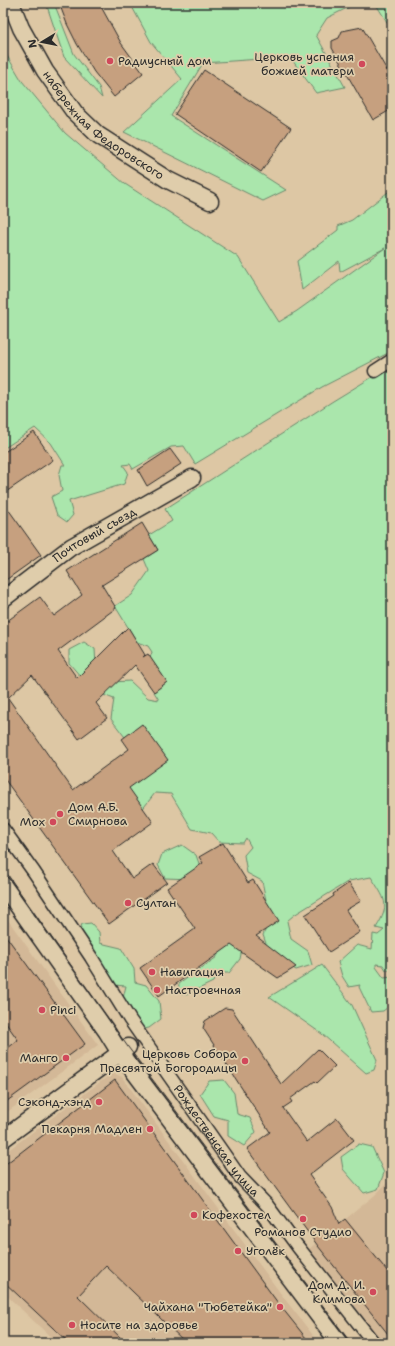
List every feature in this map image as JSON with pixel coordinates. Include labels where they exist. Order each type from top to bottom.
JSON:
[{"type":"street","name":"набережная Федоровского","points":[[11,3],[21,28],[45,71],[75,113],[98,135],[168,180],[210,201]]},
{"type":"street","points":[[375,371],[392,360]]},
{"type":"street","name":"Почтовый съезд","points":[[3,599],[71,547],[192,478]]},
{"type":"street","name":"Рождественская улица","points":[[3,829],[74,931],[130,1020],[240,1177],[268,1205],[298,1247],[374,1343]]},
{"type":"street","name":"Рождественская улица","points":[[3,885],[339,1343]]},
{"type":"street","points":[[3,1139],[124,1050]]},
{"type":"shaded area","points":[[3,913],[98,1045],[3,1115]]},
{"type":"shaded area","points":[[111,1074],[122,1077],[284,1298],[319,1343],[57,1343],[3,1292],[3,1154]]},
{"type":"shaded area","points":[[392,1178],[392,1343],[384,1343],[309,1249],[375,1195]]},
{"type":"green space","points":[[46,3],[54,3],[74,54],[99,87],[102,98],[64,57]]},
{"type":"green space","points":[[130,3],[357,3],[327,18],[316,35],[345,87],[316,93],[290,57],[203,63],[171,116],[286,190],[263,201],[124,132],[182,79],[151,42]]},
{"type":"green space","points":[[383,3],[392,3],[392,30],[377,6]]},
{"type":"green space","points":[[3,49],[22,81],[65,133],[125,184],[238,257],[279,322],[297,311],[385,248],[340,272],[339,261],[302,290],[297,261],[338,230],[338,226],[352,220],[392,189],[392,351],[322,387],[195,464],[184,446],[171,447],[133,469],[130,464],[123,465],[128,472],[124,484],[69,501],[73,515],[67,522],[57,515],[51,497],[62,491],[59,475],[62,465],[65,465],[51,443],[35,428],[3,449]]},
{"type":"green space","points":[[392,365],[392,923],[390,925],[392,925],[392,970],[386,970],[383,965],[376,964],[376,967],[384,978],[392,977],[392,1004],[383,1011],[371,1012],[359,987],[360,985],[349,987],[342,976],[338,962],[357,945],[372,949],[373,934],[378,935],[384,930],[376,928],[384,913],[385,907],[383,896],[371,877],[349,881],[294,915],[287,921],[291,939],[308,951],[312,965],[296,970],[269,952],[263,935],[270,920],[262,881],[247,873],[244,855],[251,847],[246,838],[243,843],[219,842],[211,833],[192,829],[171,794],[155,793],[141,811],[122,805],[131,745],[111,719],[114,699],[93,691],[69,663],[69,650],[84,642],[95,649],[96,666],[112,682],[130,681],[148,698],[159,700],[154,692],[167,682],[150,658],[152,652],[148,646],[137,642],[115,606],[132,595],[149,571],[144,559],[158,550],[149,535],[172,521],[165,509],[333,401]]},
{"type":"green space","points":[[182,845],[196,855],[201,869],[191,879],[165,878],[158,865],[162,854]]},
{"type":"green space","points":[[91,923],[99,932],[100,943],[121,948],[134,969],[135,982],[146,985],[159,1001],[161,1019],[149,1028],[139,1030],[122,1002],[126,986],[114,985],[92,960],[94,947],[86,947],[78,936],[82,924]]},
{"type":"green space","points":[[245,934],[240,959],[229,973],[217,973],[213,982],[186,995],[178,992],[179,984],[217,957],[216,937]]},
{"type":"green space","points":[[322,965],[352,1005],[377,1060],[374,1070],[366,1073],[322,1034],[269,997]]},
{"type":"green space","points":[[224,1080],[234,1093],[237,1114],[250,1118],[256,1132],[244,1146],[228,1136],[228,1120],[214,1116],[200,1094],[209,1081]]},
{"type":"green space","points":[[359,1144],[372,1147],[384,1173],[378,1189],[364,1193],[343,1169],[341,1157]]},
{"type":"building","name":"Радиусный дом","points":[[59,3],[99,3],[121,43],[143,73],[114,97],[94,72],[77,44]]},
{"type":"building","name":"Церковь успения божией матери","points":[[362,27],[392,79],[392,109],[373,120],[332,48],[332,41],[339,38],[342,31]]},
{"type":"building","points":[[204,70],[291,128],[261,172],[175,114]]},
{"type":"building","points":[[34,432],[53,460],[3,494],[3,453]]},
{"type":"building","points":[[170,449],[181,464],[147,486],[138,470]]},
{"type":"building","points":[[3,502],[41,555],[3,582]]},
{"type":"building","points":[[142,523],[158,550],[102,585],[116,608],[58,651],[77,678],[128,627],[145,655],[143,657],[148,654],[167,682],[154,692],[135,665],[96,703],[107,718],[79,739],[32,675],[8,698],[73,790],[129,749],[122,739],[142,724],[168,760],[129,788],[153,822],[113,851],[132,879],[153,864],[167,882],[109,924],[3,777],[3,624],[40,597],[54,616],[82,595],[67,571]]},
{"type":"building","points":[[223,843],[248,883],[253,880],[279,921],[256,936],[296,967],[278,978],[231,945],[159,996],[140,968],[195,929],[167,888],[203,863],[199,857]]},
{"type":"building","points":[[349,883],[361,901],[346,910],[360,932],[329,952],[305,915],[334,896],[333,894]]},
{"type":"building","points":[[3,932],[85,1044],[3,1104],[3,1052],[18,1040],[3,1019]]},
{"type":"building","points":[[225,1008],[232,1009],[281,1084],[318,1049],[335,1066],[317,1083],[315,1081],[290,1099],[292,1102],[283,1108],[307,1142],[337,1118],[354,1140],[309,1175],[332,1207],[339,1224],[345,1219],[392,1277],[392,1339],[318,1246],[247,1149],[270,1132],[203,1028],[205,1021]]},
{"type":"building","points":[[115,1080],[278,1303],[310,1343],[186,1343],[106,1266],[78,1296],[126,1343],[69,1343],[3,1281],[3,1166]]},
{"type":"tram line","points":[[3,868],[128,1047],[351,1343]]},
{"type":"place","name":"Радиусный дом","points":[[110,61]]},
{"type":"place","name":"Церковь успения божией матери","points":[[362,64]]},
{"type":"place","name":"Дом А.Б. Смирнова","points":[[60,814]]},
{"type":"place","name":"Мох","points":[[53,822]]},
{"type":"place","name":"Султан","points":[[128,903]]},
{"type":"place","name":"Навигация","points":[[152,972]]},
{"type":"place","name":"Настроечная","points":[[157,990]]},
{"type":"place","name":"Pinci","points":[[42,1010]]},
{"type":"place","name":"Манго","points":[[66,1058]]},
{"type":"place","name":"Церковь Собора Пресвятой Богородицы","points":[[245,1061]]},
{"type":"place","name":"Сэконд-хэнд","points":[[99,1102]]},
{"type":"place","name":"Пекарня Мадлен","points":[[150,1129]]},
{"type":"place","name":"Кофехостел","points":[[194,1215]]},
{"type":"place","name":"Романов Студио","points":[[303,1219]]},
{"type":"place","name":"Уголёк","points":[[238,1251]]},
{"type":"place","name":"Дом Д. И. Климова","points":[[373,1292]]},
{"type":"place","name":"Чайхана \"Тюбетейка\"","points":[[280,1307]]},
{"type":"place","name":"Носите на здоровье","points":[[72,1325]]}]
